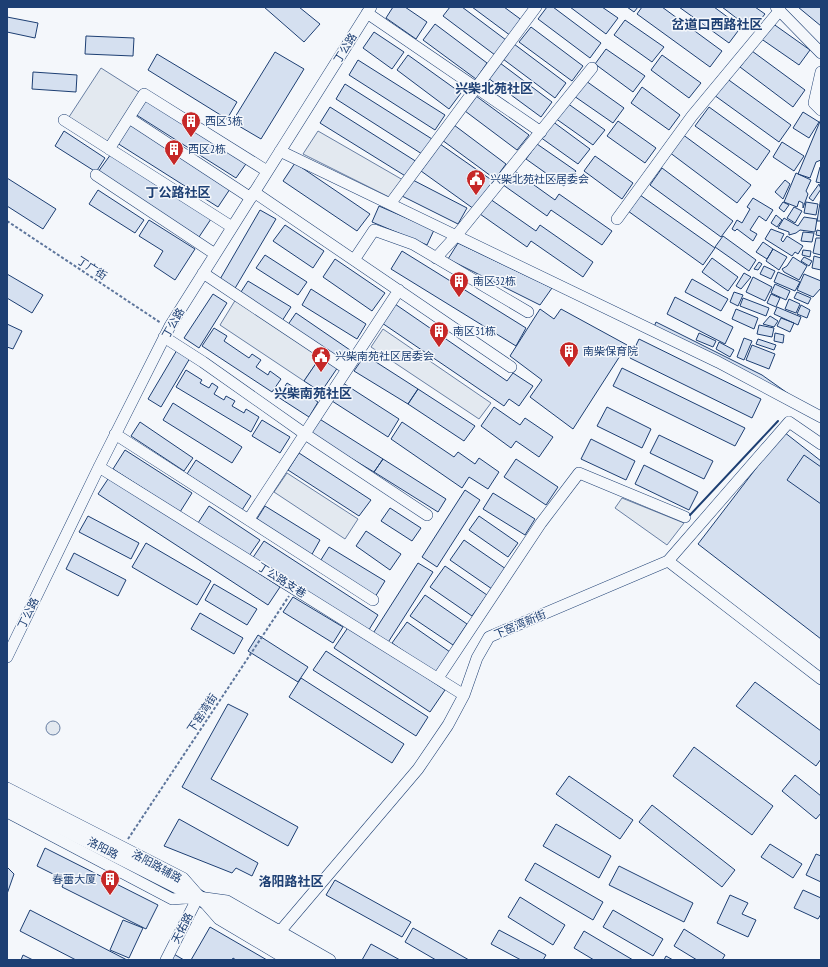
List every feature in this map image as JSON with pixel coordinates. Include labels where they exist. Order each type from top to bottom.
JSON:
[{"type":"main road","name":"洛阳路","points":[[7,800],[198,897],[308,960]]},
{"type":"main road","name":"洛阳路","points":[[198,897],[225,905],[279,933],[320,960]]},
{"type":"street","points":[[390,204],[475,87],[536,7]]},
{"type":"street","points":[[617,219],[692,116],[778,9],[821,53]]},
{"type":"street","points":[[369,10],[475,87],[541,132]]},
{"type":"street","name":"丁公路","points":[[7,656],[99,466],[167,333],[203,273],[369,10]]},
{"type":"street","points":[[436,258],[456,236],[592,68]]},
{"type":"street","points":[[821,72],[814,103],[821,110]]},
{"type":"street","points":[[109,149],[144,94],[267,171]]},
{"type":"street","points":[[129,118],[354,260],[511,367]]},
{"type":"street","points":[[64,120],[232,227]]},
{"type":"street","points":[[280,151],[718,362],[821,417]]},
{"type":"street","points":[[96,175],[215,254]]},
{"type":"street","points":[[354,260],[374,230],[413,244],[528,312]]},
{"type":"street","points":[[203,273],[347,369]]},
{"type":"street","points":[[248,519],[399,290]]},
{"type":"street","points":[[167,333],[203,362],[304,434],[428,515]]},
{"type":"street","points":[[821,444],[789,422],[668,561],[821,679]]},
{"type":"street","points":[[115,434],[373,600]]},
{"type":"street","name":"丁公路支巷","points":[[99,466],[464,694]]},
{"type":"street","points":[[438,678],[541,524],[579,473],[685,517]]},
{"type":"street","name":"下窑湾新街","points":[[279,933],[418,769],[448,725],[464,694],[477,658],[489,637],[668,561]]},
{"type":"street","name":"洛阳路辅路","points":[[7,788],[183,878],[198,897]]},
{"type":"street","name":"洛阳路辅路","points":[[7,812],[172,898],[198,897]]},
{"type":"street","name":"洛阳路","points":[[198,897],[219,919],[288,960]]},
{"type":"street","name":"天佑路","points":[[166,960],[198,897]]},
{"type":"street","name":"洛阳路","points":[[279,933],[330,960]]},
{"type":"path","name":"丁广街","points":[[7,221],[167,333]]},
{"type":"path","name":"下窑湾街","points":[[123,847],[294,588]]},
{"type":"shaded area","points":[[101,68],[142,94],[110,144],[69,117]]},
{"type":"shaded area","points":[[318,131],[403,180],[391,198],[303,154]]},
{"type":"shaded area","points":[[236,299],[321,356],[304,381],[220,325]]},
{"type":"shaded area","points":[[383,329],[491,403],[479,419],[371,347]]},
{"type":"shaded area","points":[[287,473],[358,519],[345,539],[274,492]]},
{"type":"shaded area","points":[[622,498],[684,523],[667,545],[615,508]]},
{"type":"shaded area","points":[[53,721],[58,723],[60,728],[58,733],[53,735],[48,733],[46,728],[48,723]]},
{"type":"building","points":[[264,7],[299,7],[320,24],[304,42]]},
{"type":"building","points":[[393,7],[405,7],[427,22],[416,39],[386,18]]},
{"type":"building","points":[[450,7],[462,7],[506,40],[495,55],[443,16]]},
{"type":"building","points":[[472,7],[504,7],[523,21],[511,36]]},
{"type":"building","points":[[547,7],[553,7],[601,43],[590,58],[538,19]]},
{"type":"building","points":[[570,7],[602,7],[618,18],[606,34]]},
{"type":"building","points":[[627,7],[638,7],[634,12]]},
{"type":"building","points":[[642,7],[662,7],[722,51],[710,67],[637,14]]},
{"type":"building","points":[[679,7],[714,7],[741,27],[729,43]]},
{"type":"building","points":[[722,7],[755,7],[765,14],[752,30]]},
{"type":"building","points":[[798,7],[821,7],[821,26]]},
{"type":"building","points":[[7,17],[38,23],[35,38],[7,32]]},
{"type":"building","points":[[625,20],[664,47],[652,62],[614,35]]},
{"type":"building","points":[[772,23],[810,50],[799,65],[760,38]]},
{"type":"building","points":[[435,24],[487,63],[476,79],[423,40]]},
{"type":"building","points":[[531,27],[583,66],[572,81],[519,42]]},
{"type":"building","points":[[374,32],[404,52],[392,69],[363,48]]},
{"type":"building","points":[[86,36],[134,38],[133,56],[85,54]]},
{"type":"building","points":[[514,44],[566,83],[555,98],[503,59]]},
{"type":"building","points":[[606,49],[645,76],[633,92],[595,64]]},
{"type":"building","points":[[752,51],[805,90],[793,107],[740,67]]},
{"type":"building","points":[[275,52],[304,69],[261,139],[232,122]]},
{"type":"building","points":[[157,54],[237,102],[227,119],[148,70]]},
{"type":"building","points":[[408,55],[461,93],[449,109],[397,70]]},
{"type":"building","points":[[662,55],[701,83],[689,98],[651,70]]},
{"type":"building","points":[[358,60],[445,115],[435,130],[349,75]]},
{"type":"building","points":[[500,63],[552,102],[541,117],[488,78]]},
{"type":"building","points":[[33,72],[77,75],[76,92],[32,89]]},
{"type":"building","points":[[726,78],[791,125],[779,142],[714,95]]},
{"type":"building","points":[[586,81],[624,108],[613,123],[574,96]]},
{"type":"building","points":[[345,84],[432,139],[422,154],[336,99]]},
{"type":"building","points":[[642,87],[680,115],[669,130],[631,103]]},
{"type":"building","points":[[476,96],[529,135],[517,150],[465,111]]},
{"type":"building","name":"西区3栋","points":[[147,97],[248,161],[236,178],[135,114]]},
{"type":"building","points":[[567,103],[605,130],[593,145],[555,118]]},
{"type":"building","points":[[330,107],[417,162],[407,177],[320,123]]},
{"type":"building","points":[[709,107],[770,151],[757,170],[695,126]]},
{"type":"building","points":[[803,112],[819,122],[809,138],[793,128]]},
{"type":"building","points":[[821,119],[821,160],[816,162],[810,178],[798,174]]},
{"type":"building","points":[[552,121],[590,149],[578,164],[540,137]]},
{"type":"building","points":[[618,121],[656,148],[645,163],[607,136]]},
{"type":"building","name":"西区2栋","points":[[129,123],[230,189],[218,207],[117,143]]},
{"type":"building","points":[[454,125],[506,164],[495,179],[442,140]]},
{"type":"building","points":[[64,131],[105,158],[96,172],[55,146]]},
{"type":"building","points":[[682,134],[751,185],[737,203],[669,152]]},
{"type":"building","points":[[782,142],[804,156],[794,171],[773,157]]},
{"type":"building","points":[[440,144],[493,181],[474,209],[421,171]]},
{"type":"building","points":[[537,144],[576,171],[564,186],[526,159]]},
{"type":"building","points":[[111,154],[211,219],[199,237],[98,172]]},
{"type":"building","points":[[595,156],[633,183],[622,199],[584,171]]},
{"type":"building","points":[[295,163],[370,214],[357,231],[283,181]]},
{"type":"building","points":[[509,167],[555,200],[559,194],[612,231],[602,245],[551,210],[547,216],[499,182]]},
{"type":"building","points":[[821,167],[821,183],[816,182]]},
{"type":"building","points":[[662,168],[733,221],[721,237],[650,185]]},
{"type":"building","points":[[796,173],[811,180],[806,191],[808,194],[803,208],[803,203],[799,201],[797,207],[784,202]]},
{"type":"building","points":[[7,178],[56,209],[43,229],[7,206]]},
{"type":"building","points":[[409,178],[467,208],[458,224],[400,195]]},
{"type":"building","points":[[785,180],[790,184],[783,199],[775,192]]},
{"type":"building","points":[[819,184],[821,189],[813,201],[809,198]]},
{"type":"building","points":[[98,190],[144,220],[135,233],[89,204]]},
{"type":"building","points":[[640,195],[715,248],[703,265],[628,211]]},
{"type":"building","points":[[821,197],[821,221],[817,221]]},
{"type":"building","points":[[753,198],[773,210],[766,221],[759,216],[750,230],[757,234],[753,241],[737,229],[735,231],[732,229],[737,220],[742,223],[750,209],[747,207]]},
{"type":"building","points":[[490,199],[536,231],[540,225],[593,262],[583,277],[531,241],[527,247],[480,214]]},
{"type":"building","points":[[783,202],[789,205],[784,212],[779,208]]},
{"type":"building","points":[[806,202],[818,204],[816,215],[804,213]]},
{"type":"building","points":[[379,206],[434,230],[427,245],[372,222]]},
{"type":"building","points":[[794,207],[802,211],[795,223],[787,218]]},
{"type":"building","points":[[260,210],[276,219],[234,290],[219,281]]},
{"type":"building","points":[[776,215],[782,220],[777,227],[771,223]]},
{"type":"building","points":[[804,217],[817,219],[815,232],[800,230],[789,235],[789,232],[778,228],[784,218],[798,226]]},
{"type":"building","points":[[149,220],[195,249],[175,280],[154,266],[163,251],[139,236]]},
{"type":"building","points":[[285,225],[324,251],[313,268],[273,241]]},
{"type":"building","points":[[771,229],[784,234],[781,240],[783,242],[787,236],[803,246],[798,254],[795,252],[792,256],[765,239]]},
{"type":"building","points":[[817,230],[821,231],[821,236],[816,235]]},
{"type":"building","points":[[803,232],[814,233],[812,242],[801,241]]},
{"type":"building","points":[[723,236],[756,260],[749,271],[715,247]]},
{"type":"building","points":[[816,238],[821,238],[821,255],[813,253]]},
{"type":"building","points":[[763,242],[773,249],[767,259],[756,252]]},
{"type":"building","points":[[458,243],[552,288],[540,305],[448,259]]},
{"type":"building","points":[[773,249],[787,257],[779,270],[766,261]]},
{"type":"building","points":[[803,250],[811,251],[810,257],[802,255]]},
{"type":"building","name":"南区32栋","points":[[402,251],[526,328],[516,346],[391,269]]},
{"type":"building","points":[[265,255],[307,282],[298,295],[256,268]]},
{"type":"building","points":[[814,256],[821,258],[821,270],[812,268]]},
{"type":"building","points":[[793,257],[807,266],[799,280],[784,272],[782,269],[787,266]]},
{"type":"building","points":[[804,257],[812,261],[809,266],[801,261]]},
{"type":"building","points":[[712,258],[738,277],[728,291],[702,272]]},
{"type":"building","points":[[335,259],[385,293],[372,311],[323,277]]},
{"type":"building","points":[[759,262],[762,264],[758,270],[754,269]]},
{"type":"building","points":[[764,266],[775,271],[771,279],[760,274]]},
{"type":"building","points":[[778,272],[800,282],[795,291],[774,282]]},
{"type":"building","points":[[744,273],[751,277],[741,289],[736,286]]},
{"type":"building","points":[[7,274],[43,295],[32,313],[7,298]]},
{"type":"building","points":[[804,274],[821,281],[821,288],[813,297],[797,290]]},
{"type":"building","points":[[753,277],[772,287],[765,301],[746,292]]},
{"type":"building","points":[[692,279],[728,299],[721,311],[685,292]]},
{"type":"building","points":[[248,281],[291,307],[282,321],[239,295]]},
{"type":"building","points":[[775,284],[790,291],[786,300],[771,293]]},
{"type":"building","points":[[311,289],[366,324],[357,339],[302,305]]},
{"type":"building","points":[[734,292],[743,295],[738,306],[730,302]]},
{"type":"building","points":[[797,292],[811,298],[808,304],[794,298]]},
{"type":"building","points":[[213,294],[227,303],[199,348],[184,338]]},
{"type":"building","points":[[771,294],[780,298],[776,307],[767,303]]},
{"type":"building","points":[[675,297],[733,327],[725,344],[667,314]]},
{"type":"building","points":[[743,298],[769,308],[766,316],[740,306]]},
{"type":"building","points":[[789,299],[800,304],[796,313],[785,309]]},
{"type":"building","name":"南区31栋","points":[[395,304],[507,381],[513,373],[533,386],[519,406],[509,399],[504,406],[382,323]]},
{"type":"building","points":[[801,305],[810,310],[807,318],[797,314]]},
{"type":"building","points":[[777,307],[801,317],[798,325],[774,314]]},
{"type":"building","name":"南柴保育院","points":[[540,309],[554,319],[561,309],[627,345],[573,429],[530,397],[542,380],[510,356]]},
{"type":"building","points":[[736,309],[758,318],[754,329],[732,319]]},
{"type":"building","points":[[296,313],[350,350],[342,362],[287,326]]},
{"type":"building","points":[[770,316],[778,321],[774,327],[763,324]]},
{"type":"building","points":[[781,318],[794,323],[790,332],[777,326]]},
{"type":"building","points":[[656,322],[762,375],[793,397],[654,327]]},
{"type":"building","points":[[7,324],[22,331],[13,349],[7,347]]},
{"type":"building","points":[[759,325],[774,328],[772,337],[757,334]]},
{"type":"building","points":[[214,328],[227,336],[224,341],[249,358],[252,354],[261,360],[256,367],[268,375],[270,371],[281,379],[272,392],[202,346]]},
{"type":"building","points":[[699,333],[716,341],[713,347],[696,340]]},
{"type":"building","points":[[775,333],[784,335],[783,343],[774,341]]},
{"type":"building","points":[[744,338],[752,341],[744,360],[737,357]]},
{"type":"building","points":[[639,339],[761,399],[752,418],[630,358]]},
{"type":"building","points":[[758,339],[776,345],[774,350],[756,344]]},
{"type":"building","points":[[719,342],[734,350],[730,357],[716,349]]},
{"type":"building","points":[[752,345],[775,354],[769,369],[746,360]]},
{"type":"building","points":[[177,350],[190,358],[161,407],[148,399]]},
{"type":"building","points":[[365,355],[418,389],[408,404],[354,371]]},
{"type":"building","name":"兴柴南苑社区居委会","points":[[321,356],[338,367],[321,392],[304,381]]},
{"type":"building","points":[[622,368],[745,428],[735,446],[613,386]]},
{"type":"building","points":[[186,370],[202,380],[200,383],[209,388],[212,383],[218,387],[214,394],[224,400],[226,396],[235,401],[232,406],[244,413],[246,409],[259,417],[251,432],[176,387]]},
{"type":"building","points":[[287,383],[318,402],[309,417],[278,397]]},
{"type":"building","points":[[343,383],[399,419],[388,437],[332,401]]},
{"type":"building","points":[[418,389],[475,426],[464,441],[408,404]]},
{"type":"building","points":[[173,403],[242,447],[232,463],[163,420]]},
{"type":"building","points":[[494,407],[520,425],[525,418],[553,437],[539,457],[516,441],[511,448],[481,426]]},
{"type":"building","points":[[607,407],[651,429],[642,448],[597,426]]},
{"type":"building","points":[[318,418],[383,459],[374,472],[309,433]]},
{"type":"building","points":[[262,420],[290,437],[280,453],[252,436]]},
{"type":"building","points":[[140,422],[193,458],[184,471],[131,436]]},
{"type":"building","points":[[402,422],[454,457],[458,452],[475,464],[479,458],[499,472],[488,489],[469,477],[462,488],[391,439]]},
{"type":"building","points":[[784,432],[821,461],[821,639],[698,544]]},
{"type":"building","points":[[659,435],[713,461],[704,479],[650,453]]},
{"type":"building","points":[[591,439],[635,461],[626,480],[581,459]]},
{"type":"building","points":[[125,450],[192,493],[180,512],[113,469]]},
{"type":"building","points":[[299,453],[371,500],[359,516],[288,470]]},
{"type":"building","points":[[804,455],[821,467],[821,504],[787,480]]},
{"type":"building","points":[[383,459],[446,499],[438,512],[374,472]]},
{"type":"building","points":[[516,459],[558,487],[546,505],[504,477]]},
{"type":"building","points":[[196,460],[251,496],[242,510],[187,474]]},
{"type":"building","points":[[644,465],[698,492],[689,510],[635,484]]},
{"type":"building","points":[[110,476],[280,587],[268,605],[98,494]]},
{"type":"building","points":[[465,490],[480,500],[437,567],[422,557]]},
{"type":"building","points":[[493,493],[535,519],[525,535],[483,509]]},
{"type":"building","points":[[209,506],[260,540],[249,556],[198,523]]},
{"type":"building","points":[[265,506],[320,540],[311,556],[255,522]]},
{"type":"building","points":[[390,508],[421,528],[412,541],[381,521]]},
{"type":"building","points":[[88,516],[139,543],[131,559],[79,532]]},
{"type":"building","points":[[479,516],[518,543],[508,557],[469,530]]},
{"type":"building","points":[[366,531],[401,554],[390,570],[356,546]]},
{"type":"building","points":[[464,540],[506,569],[492,589],[450,560]]},
{"type":"building","points":[[264,541],[378,615],[367,633],[252,559]]},
{"type":"building","points":[[146,543],[211,581],[197,605],[132,567]]},
{"type":"building","points":[[329,547],[385,581],[375,597],[319,563]]},
{"type":"building","points":[[74,553],[126,580],[118,596],[66,569]]},
{"type":"building","points":[[418,563],[433,572],[387,644],[372,635]]},
{"type":"building","points":[[445,566],[487,595],[472,616],[430,587]]},
{"type":"building","points":[[214,584],[257,609],[247,625],[205,600]]},
{"type":"building","points":[[425,595],[467,624],[453,645],[410,616]]},
{"type":"building","points":[[293,597],[343,627],[333,643],[283,612]]},
{"type":"building","points":[[200,613],[243,638],[234,654],[191,629]]},
{"type":"building","points":[[407,622],[450,652],[435,673],[392,643]]},
{"type":"building","points":[[349,626],[445,690],[430,712],[334,648]]},
{"type":"building","points":[[258,635],[308,667],[298,682],[248,651]]},
{"type":"building","points":[[326,651],[428,717],[416,736],[313,670]]},
{"type":"building","points":[[301,678],[404,744],[392,763],[289,697]]},
{"type":"building","points":[[755,682],[821,731],[821,759],[816,766],[736,706]]},
{"type":"building","points":[[228,704],[248,714],[211,779],[298,827],[288,846],[182,787]]},
{"type":"building","points":[[694,747],[773,806],[752,835],[673,776]]},
{"type":"building","points":[[795,775],[821,796],[821,813],[816,819],[782,791]]},
{"type":"building","points":[[569,776],[633,820],[620,839],[556,794]]},
{"type":"building","points":[[652,805],[735,870],[722,887],[639,822]]},
{"type":"building","points":[[179,819],[258,863],[252,876],[236,868],[232,873],[164,846]]},
{"type":"building","points":[[556,824],[611,856],[599,878],[543,846]]},
{"type":"building","points":[[770,844],[802,864],[793,878],[761,857]]},
{"type":"building","name":"春蕾大厦","points":[[45,848],[158,905],[146,929],[62,887],[65,880],[37,866]]},
{"type":"building","points":[[816,854],[821,856],[821,882],[806,875]]},
{"type":"building","points":[[535,863],[603,902],[593,920],[525,880]]},
{"type":"building","points":[[619,866],[693,903],[684,922],[609,885]]},
{"type":"building","points":[[7,867],[14,874],[7,894]]},
{"type":"building","points":[[335,880],[411,922],[402,937],[326,895]]},
{"type":"building","points":[[803,890],[821,898],[821,914],[818,919],[794,908]]},
{"type":"building","points":[[730,895],[748,903],[742,914],[756,920],[748,937],[717,923]]},
{"type":"building","points":[[520,897],[565,925],[553,945],[508,917]]},
{"type":"building","points":[[30,910],[127,960],[76,960],[20,931]]},
{"type":"building","points":[[613,910],[663,939],[653,956],[603,927]]},
{"type":"building","points":[[123,920],[143,928],[129,958],[110,950]]},
{"type":"building","points":[[210,927],[267,960],[236,960],[233,958],[232,960],[191,960]]},
{"type":"building","points":[[413,928],[469,960],[436,960],[405,942]]},
{"type":"building","points":[[684,929],[725,955],[722,960],[697,960],[674,946]]},
{"type":"building","points":[[499,930],[546,955],[543,960],[521,960],[491,944]]},
{"type":"building","points":[[584,931],[633,960],[594,960],[574,948]]},
{"type":"building","points":[[371,944],[400,960],[362,960]]},
{"type":"building","points":[[172,953],[184,960],[168,960]]},
{"type":"building","points":[[23,955],[33,960],[21,960]]},
{"type":"building","points":[[666,956],[673,960],[664,960]]},
{"type":"wall","points":[[690,515],[778,421]]},
{"type":"place","name":"西区3栋","points":[[191,138]]},
{"type":"place","name":"西区2栋","points":[[174,166]]},
{"type":"place","name":"兴柴北苑社区居委会","points":[[476,196]]},
{"type":"place","name":"南区32栋","points":[[459,298]]},
{"type":"place","name":"南区31栋","points":[[439,348]]},
{"type":"place","name":"南柴保育院","points":[[569,368]]},
{"type":"place","name":"兴柴南苑社区居委会","points":[[321,373]]},
{"type":"place","name":"春蕾大厦","points":[[110,896]]},
{"type":"district","name":"岔道口西路社区","points":[[717,24]]},
{"type":"district","name":"兴柴北苑社区","points":[[494,88]]},
{"type":"district","name":"丁公路社区","points":[[178,192]]},
{"type":"district","name":"兴柴南苑社区","points":[[313,393]]},
{"type":"district","name":"洛阳路社区","points":[[291,881]]}]
